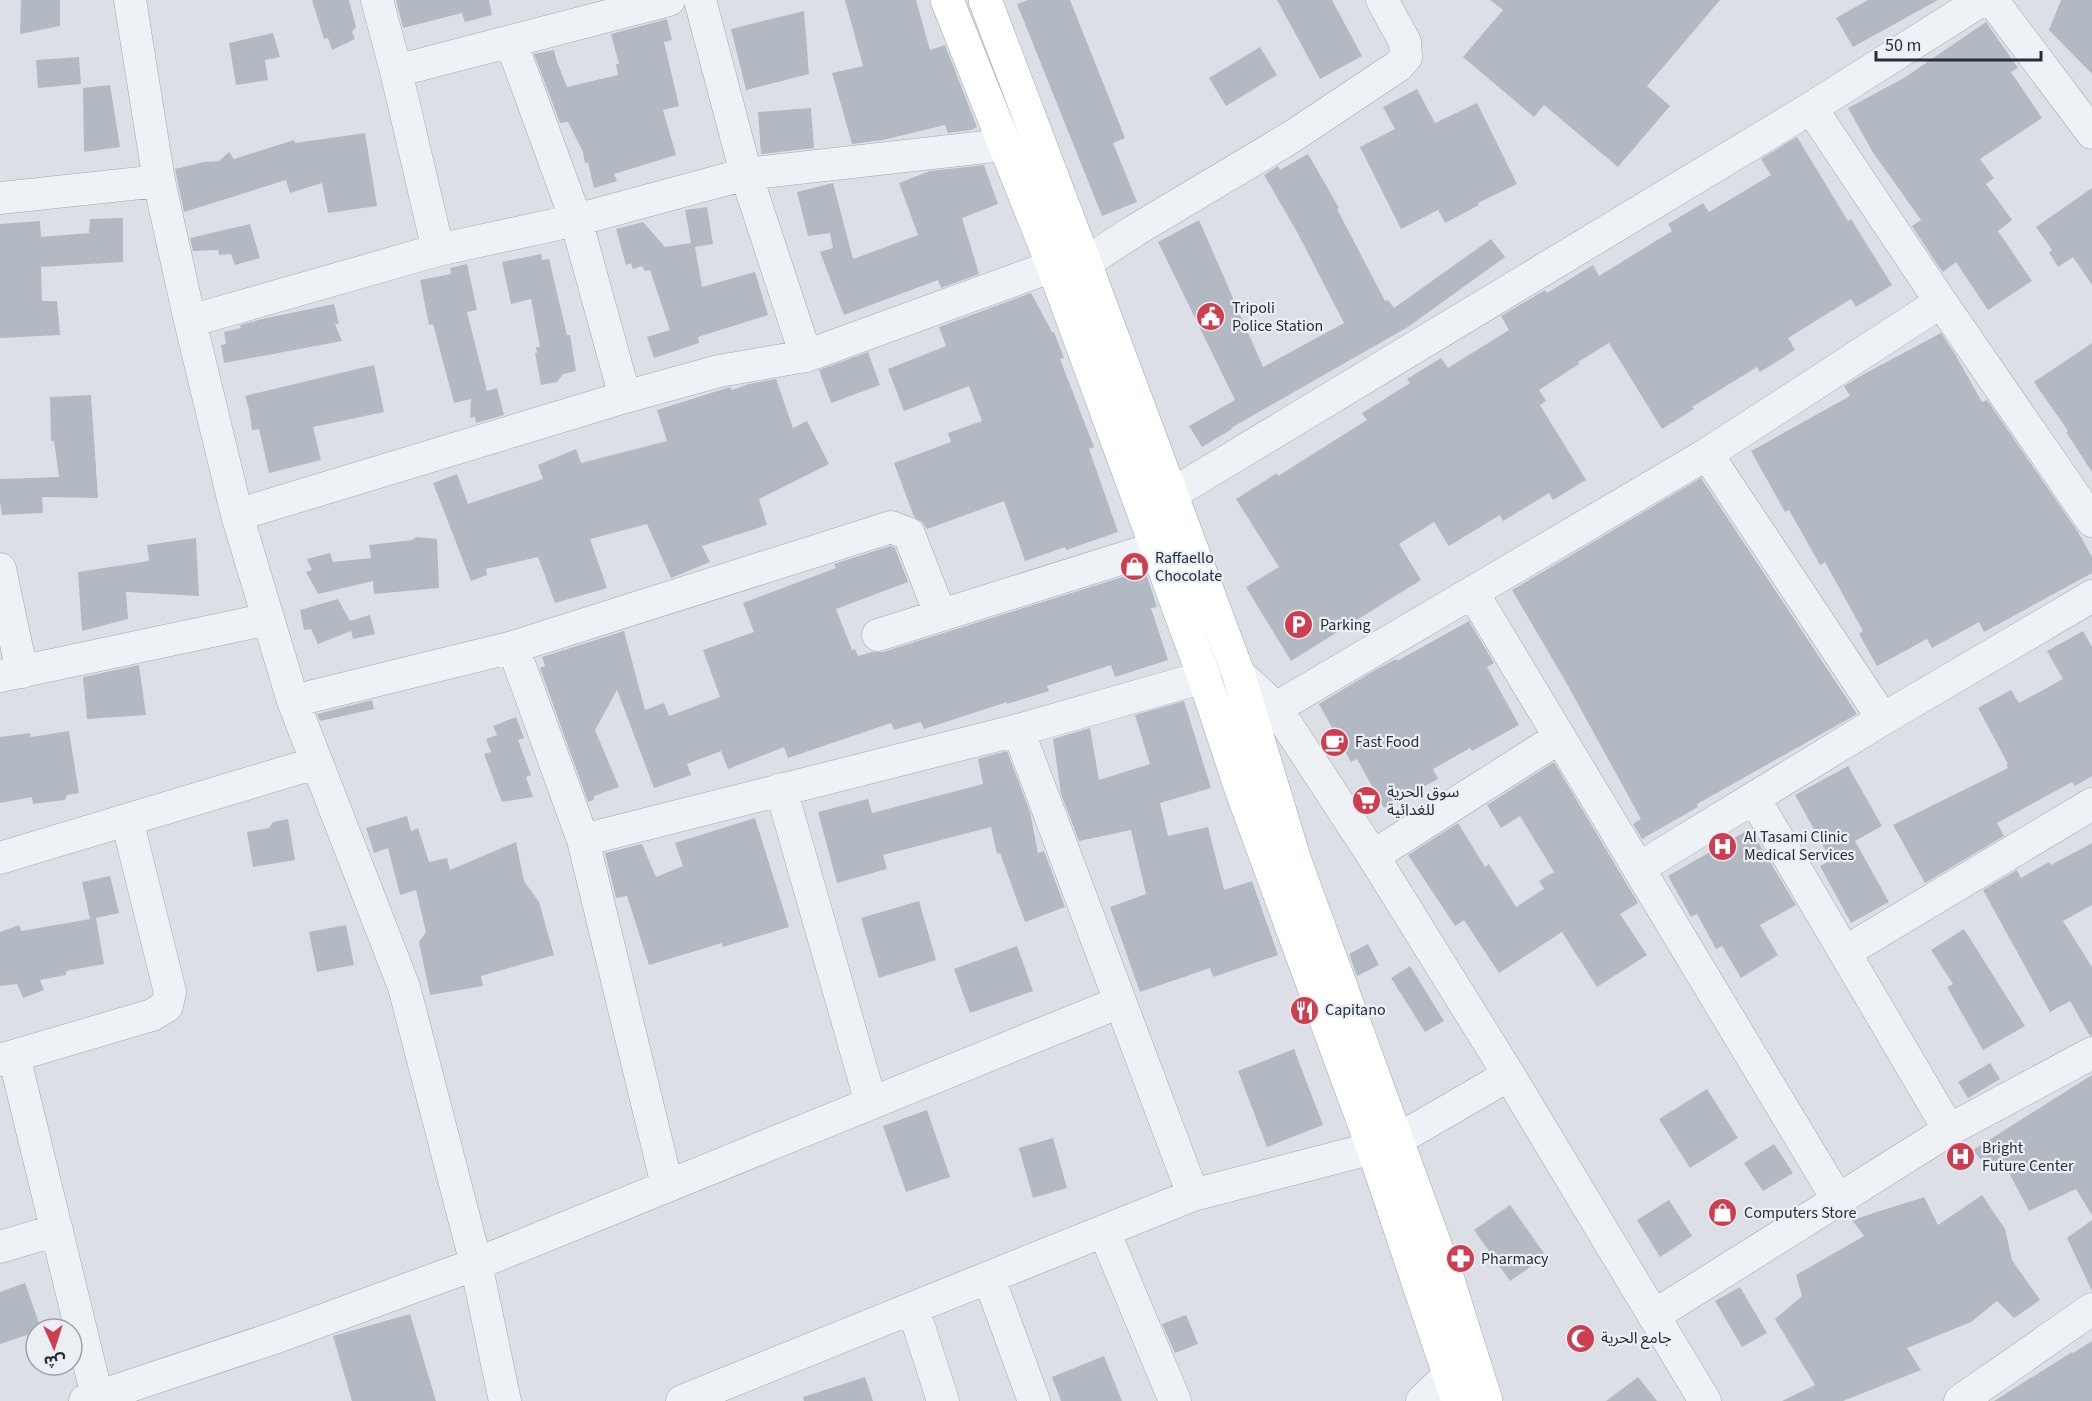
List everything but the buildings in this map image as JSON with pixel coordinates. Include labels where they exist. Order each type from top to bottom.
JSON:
[{"type":"main road","points":[[947,0],[1053,266],[1204,677],[1241,789],[1385,1144]]},
{"type":"main road","points":[[984,0],[1238,673],[1295,861],[1402,1192],[1454,1388]]},
{"type":"main road","points":[[1402,1192],[1448,1280],[1486,1401]]},
{"type":"street","points":[[130,0],[159,181],[237,515],[293,701],[404,987],[477,1264],[504,1401]]},
{"type":"street","points":[[377,0],[438,250]]},
{"type":"street","points":[[396,71],[669,0]]},
{"type":"street","points":[[700,0],[746,174],[806,356]]},
{"type":"street","points":[[1085,263],[1293,136],[1398,66],[1406,57],[1404,42],[1382,0]]},
{"type":"street","points":[[1172,494],[1811,108],[1982,0]]},
{"type":"street","points":[[1992,0],[2092,133]]},
{"type":"street","points":[[512,42],[576,220],[625,397]]},
{"type":"street","points":[[1811,108],[1941,302],[2092,520]]},
{"type":"street","points":[[190,321],[438,250],[576,220],[746,174],[1003,145]]},
{"type":"street","points":[[0,198],[159,181]]},
{"type":"street","points":[[237,515],[625,397],[720,371],[806,356],[1053,266]]},
{"type":"street","points":[[1276,708],[1707,454],[1941,302]]},
{"type":"street","points":[[1707,454],[1883,719]]},
{"type":"street","points":[[293,701],[513,647],[891,527],[909,534],[940,614]]},
{"type":"street","points":[[878,635],[1155,548]]},
{"type":"street","points":[[0,569],[11,674],[268,619]]},
{"type":"street","points":[[1473,593],[1838,1200]]},
{"type":"street","points":[[1640,868],[1883,719],[2090,602]]},
{"type":"street","points":[[513,647],[583,840],[667,1185]]},
{"type":"street","points":[[1238,673],[1276,708],[1374,856],[1705,1401]]},
{"type":"street","points":[[583,840],[1018,730],[1204,677]]},
{"type":"street","points":[[1018,730],[1193,1195]]},
{"type":"street","points":[[1374,856],[1560,737]]},
{"type":"street","points":[[0,858],[316,763]]},
{"type":"street","points":[[781,789],[871,1103]]},
{"type":"street","points":[[1754,798],[1949,1130]]},
{"type":"street","points":[[1845,952],[2092,804]]},
{"type":"street","points":[[128,820],[170,992],[167,1006],[152,1016],[7,1058],[57,1230],[91,1398],[277,1337],[477,1264],[1120,1002]]},
{"type":"street","points":[[1654,1315],[1949,1130],[2092,1053]]},
{"type":"street","points":[[682,1401],[1193,1195],[1385,1144],[1509,1075]]},
{"type":"street","points":[[0,1247],[57,1230]]},
{"type":"street","points":[[1104,1231],[1175,1401]]},
{"type":"street","points":[[989,1278],[1034,1401]]},
{"type":"street","points":[[913,1308],[943,1401]]},
{"type":"street","points":[[1966,1399],[2092,1309]]},
{"type":"street","points":[[1422,1401],[1454,1388]]},
{"type":"place","name":"Tripoli Police Station","points":[[1211,317]]},
{"type":"place","name":"Raffaello Chocolate","points":[[1134,567]]},
{"type":"place","name":"Parking","points":[[1299,625]]},
{"type":"place","name":"Fast Food","points":[[1334,742]]},
{"type":"place","name":"سوق الحرية للغدائية","points":[[1366,801]]},
{"type":"place","name":"Al Tasami Clinic Medical Services","points":[[1723,846]]},
{"type":"place","name":"Capitano","points":[[1304,1010]]},
{"type":"place","name":"Bright Future Center","points":[[1961,1157]]},
{"type":"place","name":"Computers Store","points":[[1723,1213]]},
{"type":"place","name":"Pharmacy","points":[[1460,1259]]},
{"type":"place","name":"جامع الحرية","points":[[1580,1338]]}]
